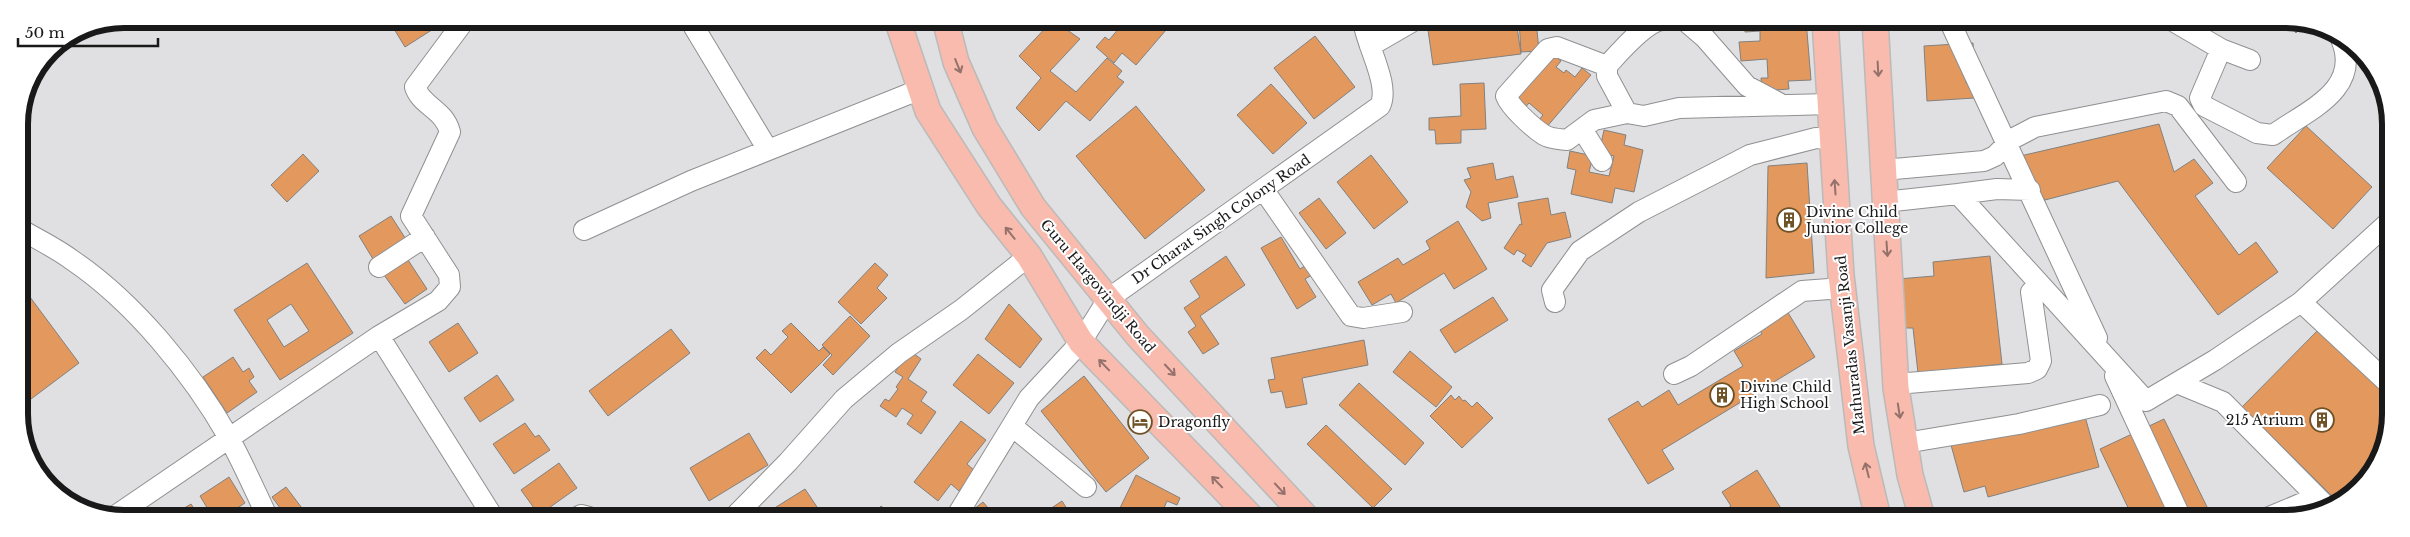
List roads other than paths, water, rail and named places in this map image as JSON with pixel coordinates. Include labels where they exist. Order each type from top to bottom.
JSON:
[{"type":"main road","points":[[900,28],[928,110],[989,206],[1029,256],[1081,342],[1244,509]]},
{"type":"main road","name":"Guru Hargovindji Road","points":[[947,28],[956,62],[985,128],[1033,207],[1138,336],[1299,509]]},
{"type":"main road","name":"Mathuradas Vasanji Road","points":[[1825,28],[1842,288],[1861,446],[1876,509]]},
{"type":"main road","points":[[1876,28],[1884,202],[1896,384],[1910,475],[1920,509]]},
{"type":"street","points":[[124,510],[379,336],[438,301],[450,288],[449,275],[411,216],[450,132],[447,121],[417,94],[415,87],[459,28]]},
{"type":"street","points":[[695,28],[768,150]]},
{"type":"street","points":[[1378,34],[1394,28]]},
{"type":"street","points":[[1606,66],[1632,40],[1648,28]]},
{"type":"street","points":[[1693,28],[1705,38],[1748,86],[1781,104]]},
{"type":"street","points":[[1953,28],[2177,509]]},
{"type":"street","points":[[2185,28],[2221,49],[2250,60]]},
{"type":"street","name":"Dr Charat Singh Colony Road","points":[[961,510],[1029,398],[1081,342],[1108,299],[1380,106],[1383,100],[1378,34]]},
{"type":"street","points":[[1606,66],[1557,47],[1548,49],[1506,96],[1509,103],[1543,135],[1567,140],[1594,120],[1627,113],[1644,116],[1679,108],[1830,104]]},
{"type":"street","points":[[2221,49],[2200,98],[2204,106],[2257,133],[2272,135],[2326,100],[2344,80],[2347,53],[2344,47]]},
{"type":"street","points":[[1606,66],[1608,76],[1627,113]]},
{"type":"street","points":[[584,230],[691,181],[921,89]]},
{"type":"street","points":[[1883,170],[1984,161],[1995,156],[2012,138],[2034,127],[2166,101],[2178,106],[2236,182]]},
{"type":"street","points":[[1582,129],[1602,161]]},
{"type":"street","points":[[1555,302],[1552,290],[1580,250],[1639,212],[1750,155],[1816,138],[1832,139]]},
{"type":"street","points":[[1263,189],[1351,316],[1364,318],[1402,312]]},
{"type":"street","points":[[1884,202],[1997,189],[2030,190]]},
{"type":"street","points":[[1958,194],[2146,401],[2215,360],[2301,302],[2382,228]]},
{"type":"street","points":[[28,234],[72,260],[106,288],[156,335],[198,391],[229,438],[264,510]]},
{"type":"street","points":[[379,267],[425,237]]},
{"type":"street","points":[[741,510],[788,462],[844,399],[899,353],[961,310],[1029,256]]},
{"type":"street","points":[[1674,374],[1691,366],[1802,291],[1842,288]]},
{"type":"street","points":[[1896,384],[2028,373],[2037,369],[2041,362],[2031,292]]},
{"type":"street","points":[[2301,302],[2382,377]]},
{"type":"street","points":[[379,336],[488,510]]},
{"type":"street","points":[[2177,383],[2223,402],[2321,501],[2296,509]]},
{"type":"street","points":[[1905,443],[2019,424],[2100,405]]},
{"type":"street","points":[[1012,426],[1086,487]]},
{"type":"place","name":"Divine Child Junior College","points":[[1789,220]]},
{"type":"place","name":"Divine Child High School","points":[[1722,395]]},
{"type":"place","name":"215 Atrium","points":[[2322,420]]},
{"type":"place","name":"Dragonfly","points":[[1140,422]]}]
